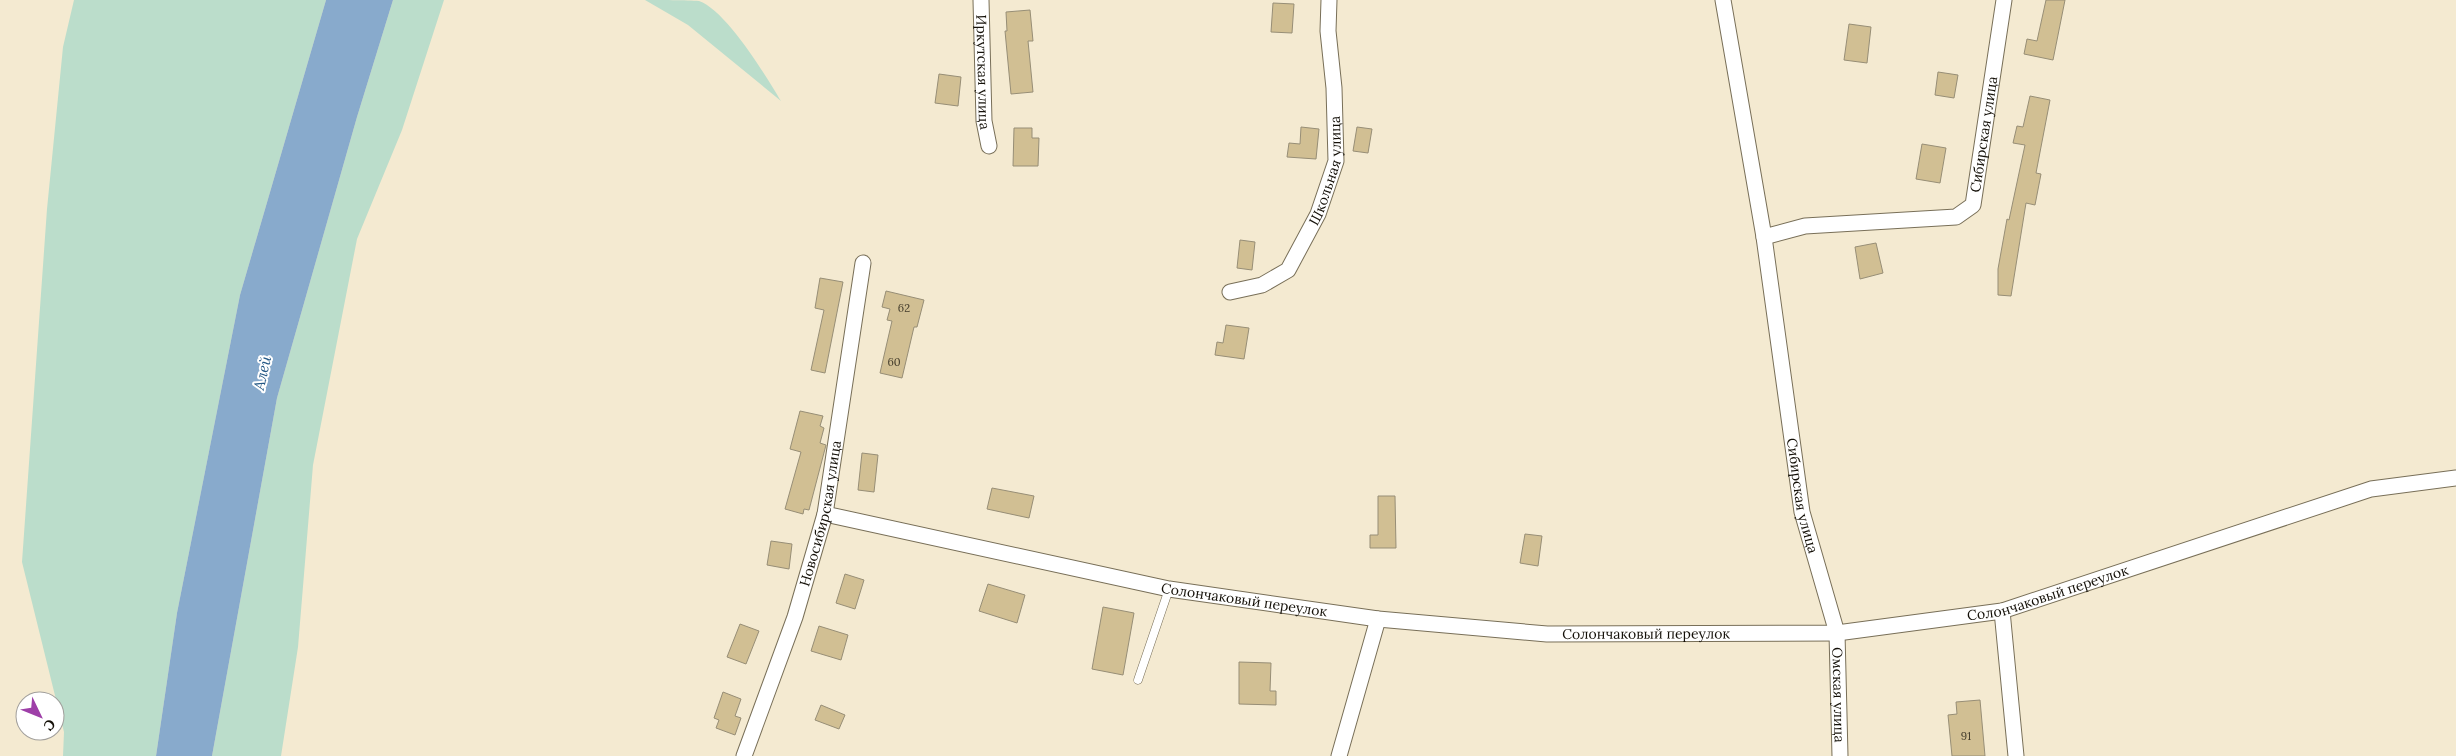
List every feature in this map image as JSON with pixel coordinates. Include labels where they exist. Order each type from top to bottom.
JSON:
[{"type":"street","name":"Иркутская улица","points":[[981,0],[984,121],[989,146]]},
{"type":"street","name":"Школьная улица","points":[[1230,292],[1262,285],[1288,270],[1318,214],[1336,160],[1334,88],[1328,32],[1329,0]]},
{"type":"street","name":"Сибирская улица","points":[[1722,0],[1764,237],[1802,512],[1837,633]]},
{"type":"street","name":"Сибирская улица","points":[[1764,237],[1806,226],[1956,217],[1973,205],[2004,0]]},
{"type":"street","name":"Новосибирская улица","points":[[744,756],[795,617],[826,514],[864,263]]},
{"type":"street","name":"Солончаковый переулок","points":[[826,514],[1169,589],[1378,619],[1548,634],[1837,633],[2002,612],[2371,489],[2456,478]]},
{"type":"street","points":[[2002,612],[2016,756]]},
{"type":"street","points":[[1339,756],[1378,619]]},
{"type":"street","name":"Омская улица","points":[[1837,633],[1840,756]]},
{"type":"lane","points":[[1138,680],[1169,589]]},
{"type":"green space","points":[[74,0],[326,0],[240,295],[177,613],[156,756],[63,756],[65,741],[65,691],[54,691],[22,562],[47,209],[63,47]]},
{"type":"green space","points":[[393,0],[444,0],[402,130],[357,239],[313,465],[298,647],[281,756],[212,756],[277,398],[357,117]]},
{"type":"green space","points":[[645,0],[699,1],[710,7],[733,30],[766,76],[781,101],[688,25]]},
{"type":"water","name":"Алей","points":[[326,0],[393,0],[357,117],[277,398],[212,756],[156,756],[177,613],[240,295]]},
{"type":"building","points":[[2046,0],[2065,0],[2053,60],[2024,54],[2027,39],[2037,41]]},
{"type":"building","points":[[1273,3],[1294,4],[1292,33],[1271,32]]},
{"type":"building","points":[[1030,10],[1033,41],[1028,41],[1033,92],[1011,94],[1005,31],[1007,31],[1006,12]]},
{"type":"building","points":[[1849,24],[1871,27],[1867,63],[1844,60]]},
{"type":"building","points":[[1938,72],[1958,75],[1954,98],[1935,95]]},
{"type":"building","points":[[939,74],[961,77],[958,106],[935,103]]},
{"type":"building","points":[[2030,96],[2050,100],[2036,173],[2041,174],[2035,205],[2026,203],[2011,296],[1998,295],[1998,269],[2007,219],[2009,220],[2025,145],[2013,143],[2017,126],[2023,127]]},
{"type":"building","points":[[1301,127],[1319,129],[1316,159],[1287,157],[1289,143],[1300,144]]},
{"type":"building","points":[[1357,127],[1372,129],[1368,153],[1353,151]]},
{"type":"building","points":[[1014,128],[1032,128],[1032,138],[1039,138],[1038,166],[1013,166]]},
{"type":"building","points":[[1922,144],[1946,148],[1940,183],[1916,179]]},
{"type":"building","points":[[1240,240],[1255,242],[1252,270],[1237,268]]},
{"type":"building","points":[[1876,243],[1883,273],[1860,279],[1855,247]]},
{"type":"building","points":[[820,278],[843,282],[825,373],[811,370],[824,310],[815,308]]},
{"type":"building","points":[[886,291],[924,300],[917,327],[914,327],[902,378],[880,373],[892,321],[887,320],[890,309],[882,307]]},
{"type":"building","points":[[1226,325],[1249,328],[1244,359],[1215,355],[1217,342],[1223,343]]},
{"type":"building","points":[[800,411],[823,416],[820,426],[824,428],[820,443],[826,445],[809,510],[804,509],[803,514],[785,509],[801,452],[790,449]]},
{"type":"building","points":[[862,453],[878,455],[874,492],[858,490]]},
{"type":"building","points":[[992,488],[1034,496],[1029,518],[987,509]]},
{"type":"building","points":[[1378,496],[1395,496],[1396,548],[1370,548],[1370,535],[1378,535]]},
{"type":"building","points":[[1525,534],[1542,536],[1538,566],[1520,563]]},
{"type":"building","points":[[771,541],[792,544],[789,569],[767,565]]},
{"type":"building","points":[[845,574],[864,580],[855,609],[836,603]]},
{"type":"building","points":[[988,584],[1025,595],[1017,623],[979,611]]},
{"type":"building","points":[[1103,607],[1134,613],[1123,675],[1092,669]]},
{"type":"building","points":[[740,624],[759,631],[746,664],[727,657]]},
{"type":"building","points":[[819,626],[848,635],[841,660],[811,651]]},
{"type":"building","points":[[1239,662],[1271,663],[1270,691],[1276,691],[1276,705],[1239,704]]},
{"type":"building","points":[[723,692],[741,699],[735,716],[741,718],[735,735],[716,728],[719,720],[714,718]]},
{"type":"building","points":[[1980,700],[1985,756],[1952,756],[1948,715],[1957,714],[1956,702]]},
{"type":"building","points":[[821,705],[845,715],[839,729],[815,720]]}]
